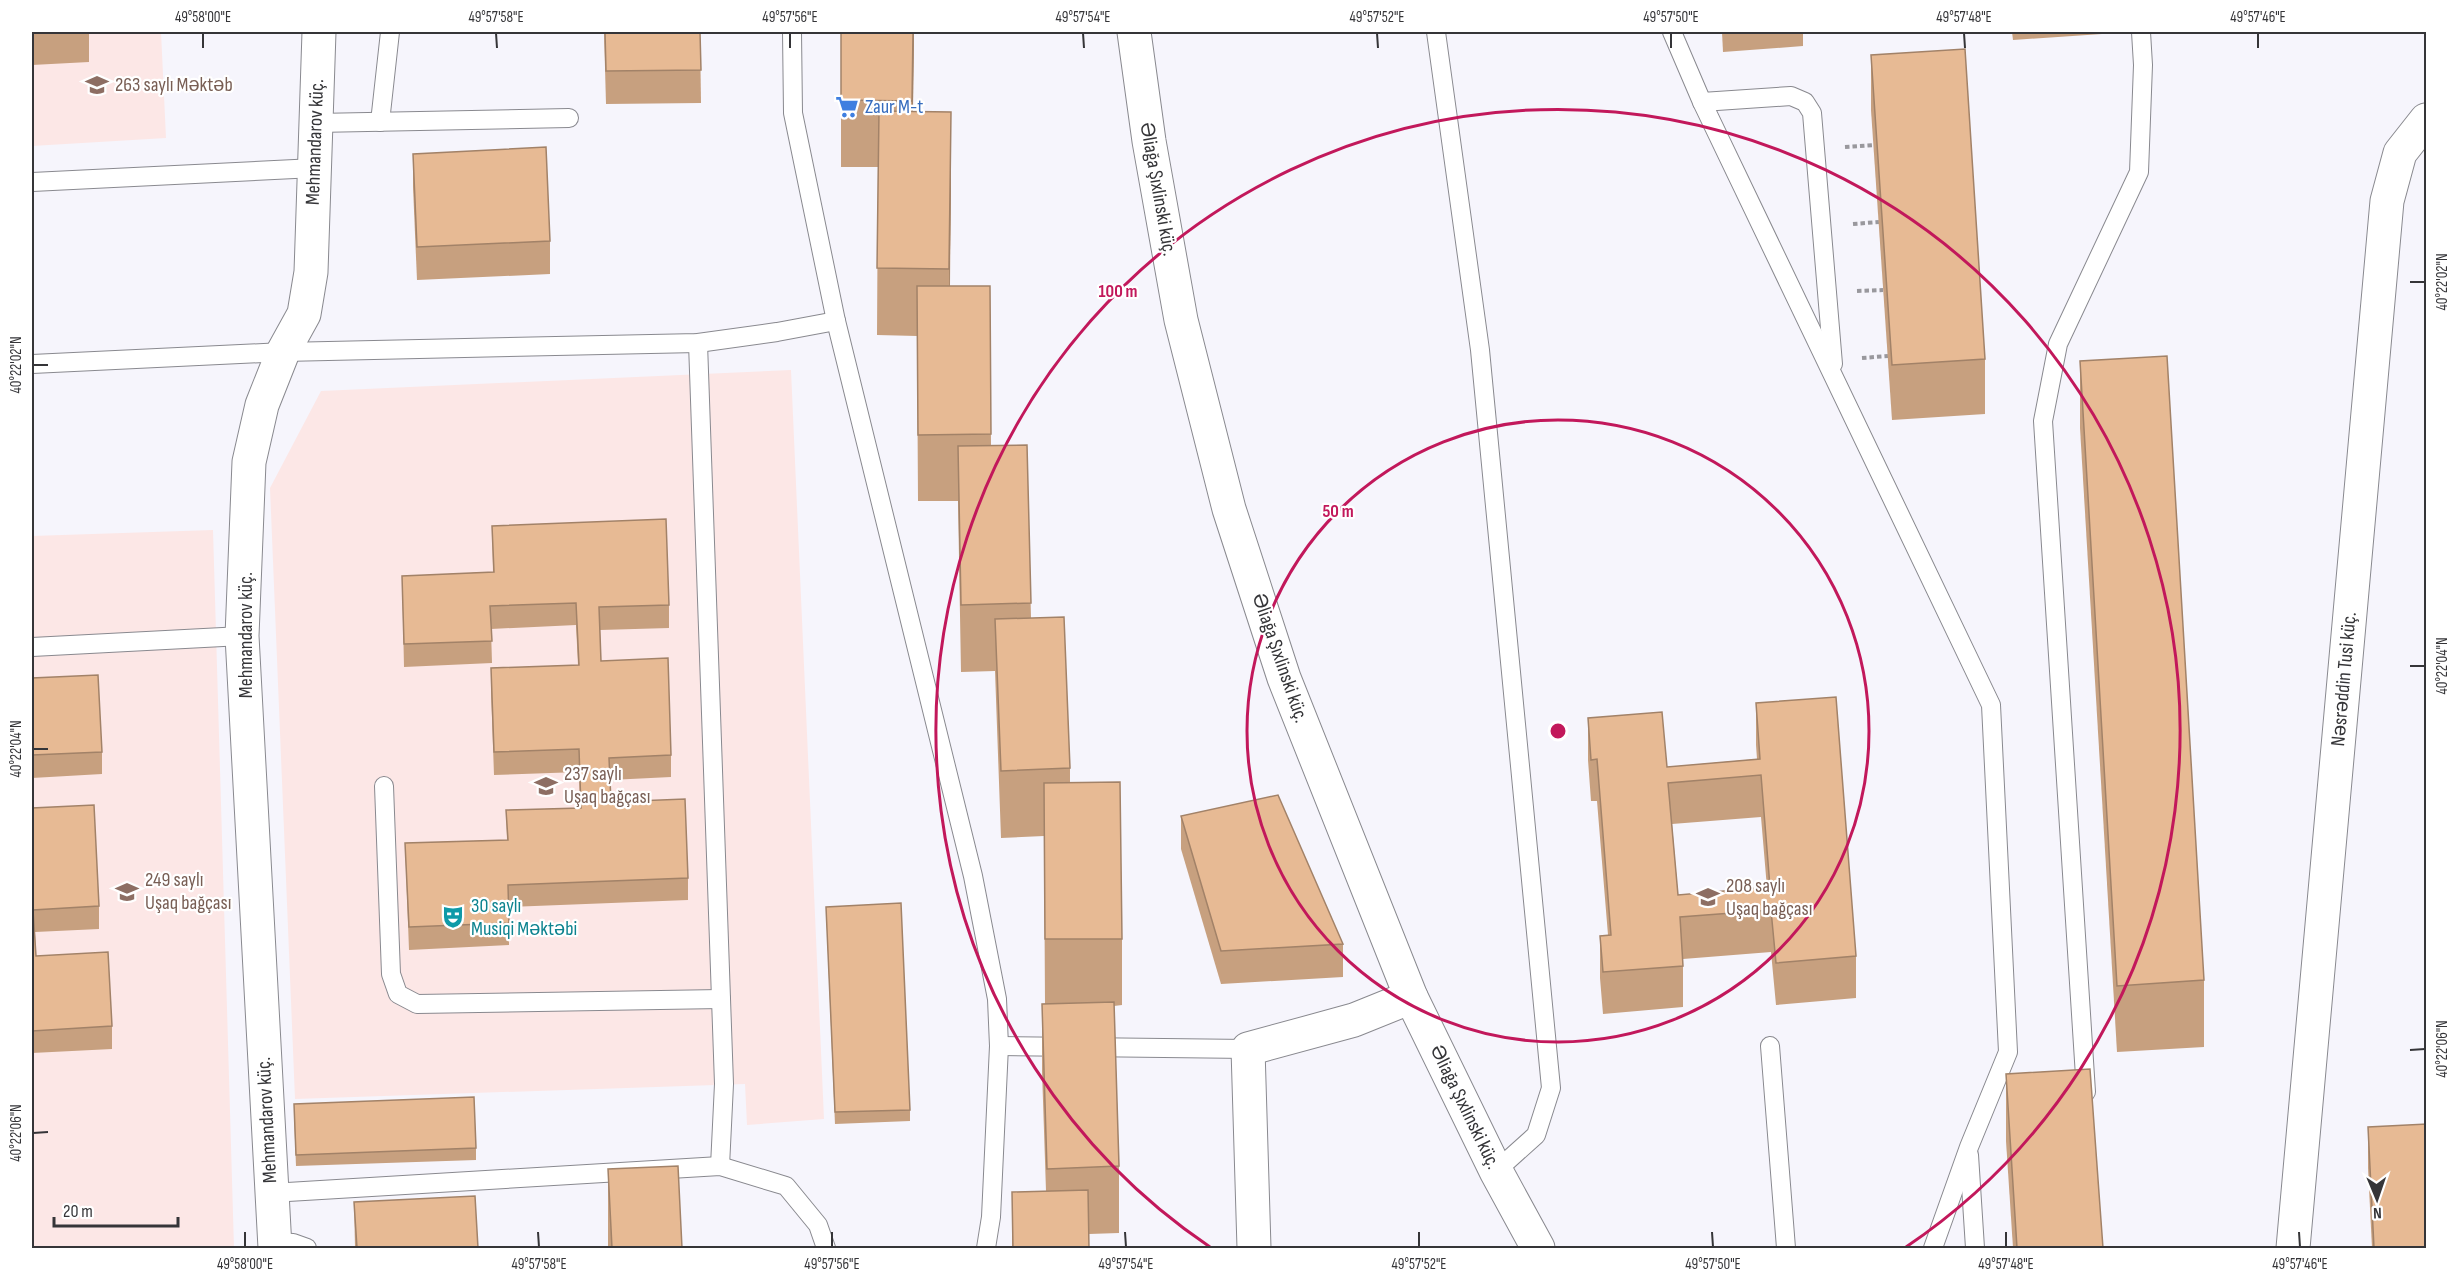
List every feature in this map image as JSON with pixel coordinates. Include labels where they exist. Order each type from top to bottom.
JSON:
[{"type":"street","name":"Mehmandarov küç.","points":[[275,1245],[242,636],[249,462],[262,405],[283,352],[304,314],[311,272],[319,32]]},
{"type":"street","name":"Əliağa Şıxlinski küç.","points":[[1134,32],[1149,141],[1181,320],[1229,508],[1284,678],[1412,997],[1496,1171],[1538,1248]]},
{"type":"street","name":"Nəsrəddin Tusi küç.","points":[[2293,1248],[2387,201],[2400,153],[2427,120]]},
{"type":"street","points":[[1254,1248],[1248,1049],[1354,1020],[1412,997]]},
{"type":"lane","points":[[380,122],[390,32]]},
{"type":"lane","points":[[792,32],[793,113],[836,321],[974,876],[997,999],[999,1046],[991,1217],[986,1248]]},
{"type":"lane","points":[[1436,32],[1480,350],[1551,1088],[1536,1135],[1496,1171]]},
{"type":"lane","points":[[1672,32],[1702,102],[1991,705],[2008,1052],[1969,1147],[1934,1248]]},
{"type":"lane","points":[[2075,1099],[2086,1098],[2043,421],[2058,344],[2139,172],[2143,65],[2140,32]]},
{"type":"lane","points":[[1702,102],[1791,96],[1805,102],[1812,113],[1835,378]]},
{"type":"lane","points":[[316,123],[569,118]]},
{"type":"lane","points":[[32,182],[315,168]]},
{"type":"lane","points":[[32,364],[283,352],[698,343],[836,321]]},
{"type":"lane","points":[[698,343],[724,1084],[720,1166]]},
{"type":"lane","points":[[32,647],[242,636]]},
{"type":"lane","points":[[384,786],[391,974],[398,994],[417,1004],[721,999]]},
{"type":"lane","points":[[999,1046],[1248,1049]]},
{"type":"lane","points":[[1770,1046],[1786,1248]]},
{"type":"lane","points":[[1987,1106],[2009,1104]]},
{"type":"lane","points":[[1969,1147],[1975,1248]]},
{"type":"lane","points":[[271,1193],[720,1166],[786,1186],[818,1225],[826,1248]]},
{"type":"lane","points":[[275,1245],[292,1243],[307,1248]]},
{"type":"shaded area","name":"263 saylı Məktəb","points":[[32,32],[161,32],[166,138],[32,146]]},
{"type":"shaded area","name":"237 saylı Uşaq bağçası","points":[[791,370],[824,1119],[747,1125],[745,1084],[295,1099],[270,488],[321,391]]},
{"type":"shaded area","name":"249 saylı Uşaq bağçası","points":[[213,530],[234,1248],[32,1248],[32,536]]},
{"type":"building","points":[[605,32],[700,32],[701,70],[606,71]]},
{"type":"building","points":[[841,32],[913,32],[912,101],[841,100]]},
{"type":"building","points":[[1965,49],[1985,359],[1892,365],[1871,55]]},
{"type":"building","points":[[879,111],[951,112],[949,269],[877,268]]},
{"type":"building","points":[[546,147],[550,241],[417,247],[413,154]]},
{"type":"building","points":[[917,286],[990,286],[991,434],[918,435]]},
{"type":"building","points":[[2167,356],[2204,980],[2117,986],[2080,361]]},
{"type":"building","points":[[1027,445],[1031,603],[961,605],[958,446]]},
{"type":"building","points":[[666,519],[669,605],[599,607],[601,661],[668,658],[671,755],[609,758],[611,802],[685,799],[688,878],[508,885],[509,923],[409,927],[405,843],[508,840],[506,810],[581,808],[579,749],[494,752],[491,668],[579,665],[576,603],[490,606],[492,641],[404,644],[402,576],[494,572],[492,526]]},
{"type":"building","points":[[1064,617],[1070,768],[1001,771],[995,619]]},
{"type":"building","points":[[98,675],[102,752],[32,755],[32,678]]},
{"type":"building","points":[[1836,697],[1856,956],[1776,963],[1771,910],[1680,917],[1683,966],[1603,972],[1600,936],[1611,935],[1597,759],[1591,760],[1588,718],[1662,712],[1667,767],[1760,759],[1756,703]],"holes":[[[1761,775],[1770,887],[1678,895],[1668,783]]]},
{"type":"building","points":[[1120,782],[1122,939],[1045,939],[1044,783]]},
{"type":"building","points":[[1278,795],[1343,944],[1221,951],[1181,816]]},
{"type":"building","points":[[94,805],[99,906],[33,910],[36,956],[108,952],[112,1026],[32,1031],[32,808]]},
{"type":"building","points":[[901,903],[910,1110],[835,1112],[826,907]]},
{"type":"building","points":[[1114,1002],[1119,1166],[1047,1169],[1042,1004]]},
{"type":"building","points":[[2090,1069],[2103,1248],[2017,1248],[2006,1074]]},
{"type":"building","points":[[474,1097],[476,1148],[296,1155],[294,1104]]},
{"type":"building","points":[[2427,1124],[2427,1248],[2374,1248],[2368,1127]]},
{"type":"building","points":[[678,1166],[682,1248],[612,1248],[608,1169]]},
{"type":"building","points":[[1088,1190],[1089,1248],[1013,1248],[1012,1192]]},
{"type":"building","points":[[475,1196],[478,1248],[357,1248],[354,1202]]},
{"type":"place","name":"263 saylı Məktəb","points":[[97,85]]},
{"type":"place","name":"Zaur M-t","points":[[847,107]]},
{"type":"place","name":"237 saylı Uşaq bağçası","points":[[546,786]]},
{"type":"place","name":"249 saylı Uşaq bağçası","points":[[127,892]]},
{"type":"place","name":"208 saylı Uşaq bağçası","points":[[1708,897]]},
{"type":"place","name":"30 saylı Musiqi Məktəbi","points":[[453,917]]}]
